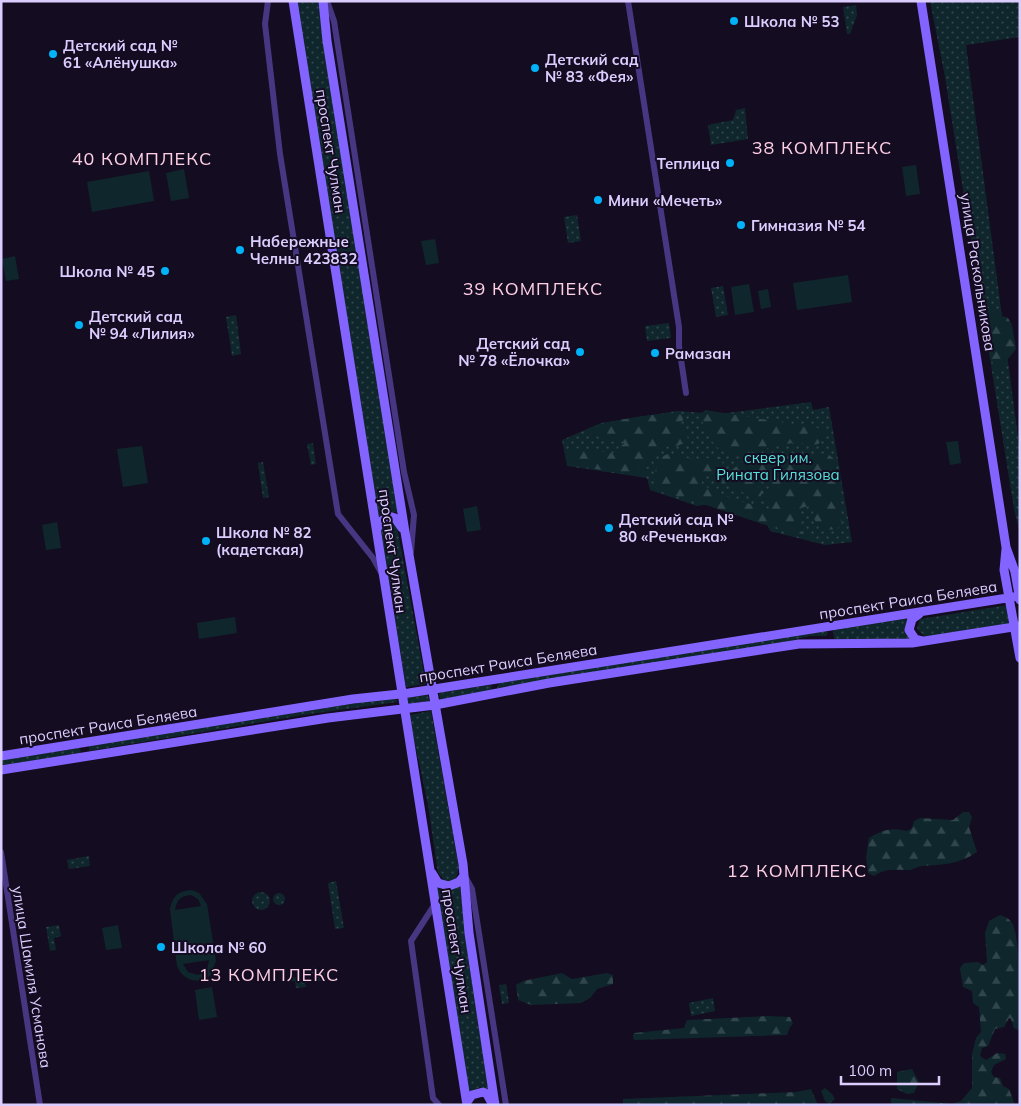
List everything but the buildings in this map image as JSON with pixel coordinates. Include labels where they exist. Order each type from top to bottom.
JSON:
[{"type":"street","points":[[268,1],[264,24],[280,154],[338,514],[373,558],[382,576]]},
{"type":"street","name":"проспект Чулман","points":[[293,1],[377,529],[382,576],[467,1103]]},
{"type":"street","points":[[325,1],[334,21],[404,472],[414,515],[411,563]]},
{"type":"street","name":"проспект Чулман","points":[[325,1],[326,41],[405,532],[464,876],[469,933],[494,1105]]},
{"type":"street","points":[[628,1],[679,327],[679,346],[686,393]]},
{"type":"street","name":"улица Раскольникова","points":[[921,1],[1006,547],[1020,600]]},
{"type":"street","points":[[377,529],[380,522],[389,516],[400,522],[405,532]]},
{"type":"street","name":"улица Раскольникова","points":[[1006,547],[1004,570],[1008,598],[1017,627],[1020,658]]},
{"type":"street","name":"проспект Раиса Беляева","points":[[2,756],[1019,596]]},
{"type":"street","points":[[924,612],[912,619],[909,630],[915,639],[928,642]]},
{"type":"street","points":[[825,643],[832,635],[826,627]]},
{"type":"street","name":"проспект Раиса Беляева","points":[[2,771],[385,709],[404,710],[549,684],[799,644],[928,642],[1017,627]]},
{"type":"street","points":[[500,678],[494,685],[496,691],[500,694]]},
{"type":"street","points":[[78,744],[84,746],[86,750],[79,758]]},
{"type":"street","name":"улица Шамиля Усманова","points":[[1,852],[40,1105]]},
{"type":"street","points":[[431,872],[438,883],[449,886],[459,882],[464,876],[472,889],[506,1105]]},
{"type":"street","points":[[435,904],[411,941],[433,1098],[439,1105]]},
{"type":"street","points":[[467,1103],[472,1095],[483,1092],[487,1094],[494,1105]]},
{"type":"green space","points":[[296,1],[320,1],[398,513],[390,511],[379,518]]},
{"type":"green space","points":[[930,1],[1020,1],[1020,37],[966,45],[1020,452],[1020,534],[1014,509],[945,77]]},
{"type":"green space","points":[[856,5],[857,15],[850,34],[847,34],[843,7]]},
{"type":"green space","points":[[745,108],[748,139],[711,145],[708,125],[733,120],[736,110]]},
{"type":"green space","points":[[916,165],[920,194],[906,196],[902,167]]},
{"type":"green space","points":[[184,169],[189,198],[171,201],[166,173]]},
{"type":"green space","points":[[149,171],[154,201],[92,212],[87,182]]},
{"type":"green space","points":[[577,215],[581,241],[568,243],[564,217]]},
{"type":"green space","points":[[435,239],[439,263],[426,265],[421,241]]},
{"type":"green space","points":[[15,256],[19,279],[6,281],[2,259]]},
{"type":"green space","points":[[848,275],[852,302],[797,310],[793,283]]},
{"type":"green space","points":[[749,284],[754,312],[735,315],[731,287]]},
{"type":"green space","points":[[723,286],[728,315],[716,317],[711,288]]},
{"type":"green space","points":[[768,289],[771,307],[761,309],[758,291]]},
{"type":"green space","points":[[989,308],[996,314],[1008,318],[1012,325],[1016,349],[995,375],[985,324],[990,316],[983,309]]},
{"type":"green space","points":[[236,315],[241,354],[232,356],[226,317]]},
{"type":"green space","points":[[669,323],[671,338],[647,341],[645,326]]},
{"type":"green space","name":"сквер им. Рината Гилязова","points":[[811,402],[813,410],[829,407],[852,542],[825,545],[770,531],[767,524],[710,504],[697,506],[650,490],[647,478],[567,466],[562,440],[601,423],[677,411],[719,414]]},
{"type":"green space","points":[[705,410],[824,429],[827,435],[818,444],[792,443],[747,453],[725,453],[716,446],[708,434],[700,415]]},
{"type":"green space","points":[[679,412],[685,416],[680,425],[688,438],[686,442],[675,447],[659,446],[656,456],[648,467],[638,467],[646,474],[645,477],[571,465],[566,458],[566,451],[573,448],[617,454],[618,448],[624,444],[623,441],[609,442],[590,433],[595,428],[604,424],[631,418]]},
{"type":"green space","points":[[958,441],[961,463],[950,465],[946,442]]},
{"type":"green space","points":[[313,443],[316,464],[311,465],[307,444]]},
{"type":"green space","points":[[142,446],[148,483],[123,487],[117,449]]},
{"type":"green space","points":[[670,453],[693,459],[705,459],[716,455],[723,463],[720,470],[718,473],[704,475],[702,485],[732,499],[769,509],[769,505],[764,501],[772,488],[770,482],[752,479],[753,483],[763,491],[759,500],[723,483],[722,478],[742,462],[794,460],[818,453],[829,455],[833,458],[837,473],[842,515],[841,524],[837,529],[826,530],[819,526],[812,516],[815,507],[812,505],[801,508],[799,512],[802,521],[799,529],[804,534],[813,535],[813,541],[658,491],[654,483],[655,470],[661,457]]},
{"type":"green space","points":[[263,462],[269,497],[263,498],[258,463]]},
{"type":"green space","points":[[477,506],[481,530],[467,532],[463,509]]},
{"type":"green space","points":[[391,520],[397,527],[426,684],[406,687],[381,530],[384,523]]},
{"type":"green space","points":[[57,522],[61,548],[46,550],[42,525]]},
{"type":"green space","points":[[1008,605],[1011,623],[925,637],[917,629],[920,619]]},
{"type":"green space","points":[[235,617],[237,633],[199,639],[197,623]]},
{"type":"green space","points":[[910,618],[912,641],[834,639],[833,629]]},
{"type":"green space","points":[[825,630],[828,633],[826,636],[809,636],[786,642],[497,688],[499,683]]},
{"type":"green space","points":[[491,685],[492,691],[440,699],[439,693]]},
{"type":"green space","points":[[428,695],[429,701],[408,704],[407,698]]},
{"type":"green space","points":[[396,697],[397,702],[303,715],[89,751],[89,745]]},
{"type":"green space","points":[[431,711],[459,868],[456,878],[446,882],[438,873],[428,805],[409,715]]},
{"type":"green space","points":[[79,748],[80,753],[1,766],[1,760]]},
{"type":"green space","points":[[963,812],[969,812],[972,817],[969,827],[977,852],[971,856],[951,863],[920,866],[909,870],[886,871],[874,876],[868,873],[866,858],[869,838],[887,830],[907,831],[912,828],[914,821],[920,818],[953,820]]},
{"type":"green space","points":[[89,856],[90,866],[69,869],[67,860]]},
{"type":"green space","points":[[336,881],[344,928],[335,929],[328,883]]},
{"type":"green space","points":[[460,886],[469,964],[489,1090],[480,1087],[469,1093],[436,887],[445,892]]},
{"type":"green space","points":[[192,890],[199,893],[207,904],[216,961],[210,976],[200,980],[186,978],[177,966],[170,909],[177,895]],"holes":[[[191,895],[198,899],[201,906],[175,910],[180,899]],[[209,960],[207,970],[198,975],[188,972],[183,964]]]},
{"type":"green space","points":[[257,892],[265,892],[270,897],[268,908],[257,910],[252,905],[252,897]]},
{"type":"green space","points":[[277,893],[281,893],[285,899],[281,905],[277,905],[273,901],[273,897]]},
{"type":"green space","points":[[1000,915],[1012,923],[1015,931],[1019,975],[1020,1031],[1014,1028],[1009,1018],[1004,1027],[995,1029],[988,1046],[982,1048],[980,1056],[986,1060],[997,1053],[1005,1054],[1006,1059],[994,1065],[991,1072],[994,1077],[1000,1078],[1003,1086],[1009,1089],[1015,1105],[894,1105],[891,1103],[891,1098],[952,1104],[961,1101],[972,1088],[972,1054],[976,1038],[981,1032],[979,1007],[973,1003],[972,991],[963,987],[960,968],[964,963],[978,962],[983,965],[987,962],[985,933],[989,921]]},
{"type":"green space","points":[[59,925],[61,936],[54,938],[56,950],[50,951],[46,927]]},
{"type":"green space","points":[[118,925],[122,948],[106,950],[102,928]]},
{"type":"green space","points":[[315,967],[316,970],[325,969],[326,980],[314,982],[312,973],[309,973],[308,968]]},
{"type":"green space","points":[[562,973],[572,979],[607,973],[613,975],[613,984],[597,989],[590,998],[581,1003],[531,1005],[518,1000],[516,985],[523,981]]},
{"type":"green space","points":[[304,976],[306,987],[296,988],[295,981],[284,982],[283,979]]},
{"type":"green space","points":[[506,984],[509,1003],[502,1004],[499,985]]},
{"type":"green space","points":[[212,987],[217,1017],[199,1020],[195,990]]},
{"type":"green space","points":[[713,998],[715,1011],[691,1016],[689,1003]]},
{"type":"green space","points":[[767,1016],[790,1017],[793,1024],[787,1035],[634,1040],[633,1036],[634,1033],[684,1028],[687,1020]]},
{"type":"green space","points":[[912,1069],[919,1082],[914,1093],[907,1094],[897,1089],[897,1072]]},
{"type":"green space","points":[[825,1088],[835,1099],[829,1104],[825,1101],[821,1091]]},
{"type":"green space","points":[[811,1089],[818,1105],[623,1105],[623,1099],[796,1092]]},
{"type":"place","name":"Школа № 53","points":[[734,21]]},
{"type":"place","name":"Детский сад № 61 «Алёнушка»","points":[[53,54]]},
{"type":"place","name":"Детский сад № 83 «Фея»","points":[[535,68]]},
{"type":"place","name":"Теплица","points":[[730,163]]},
{"type":"place","name":"Мини «Мечеть»","points":[[598,200]]},
{"type":"place","name":"Гимназия № 54","points":[[741,225]]},
{"type":"place","name":"Набережные Челны 423832","points":[[240,250]]},
{"type":"place","name":"Школа № 45","points":[[165,271]]},
{"type":"place","name":"Детский сад № 94 «Лилия»","points":[[79,325]]},
{"type":"place","name":"Детский сад № 78 «Ёлочка»","points":[[580,352]]},
{"type":"place","name":"Рамазан","points":[[655,353]]},
{"type":"place","name":"Детский сад № 80 «Реченька»","points":[[609,528]]},
{"type":"place","name":"Школа № 82 (кадетская)","points":[[206,541]]},
{"type":"place","name":"Школа № 60","points":[[161,947]]},
{"type":"district","name":"38 КОМПЛЕКС","points":[[822,147]]},
{"type":"district","name":"40 КОМПЛЕКС","points":[[142,158]]},
{"type":"district","name":"39 КОМПЛЕКС","points":[[533,288]]},
{"type":"district","name":"12 КОМПЛЕКС","points":[[797,870]]},
{"type":"district","name":"13 КОМПЛЕКС","points":[[269,974]]}]
